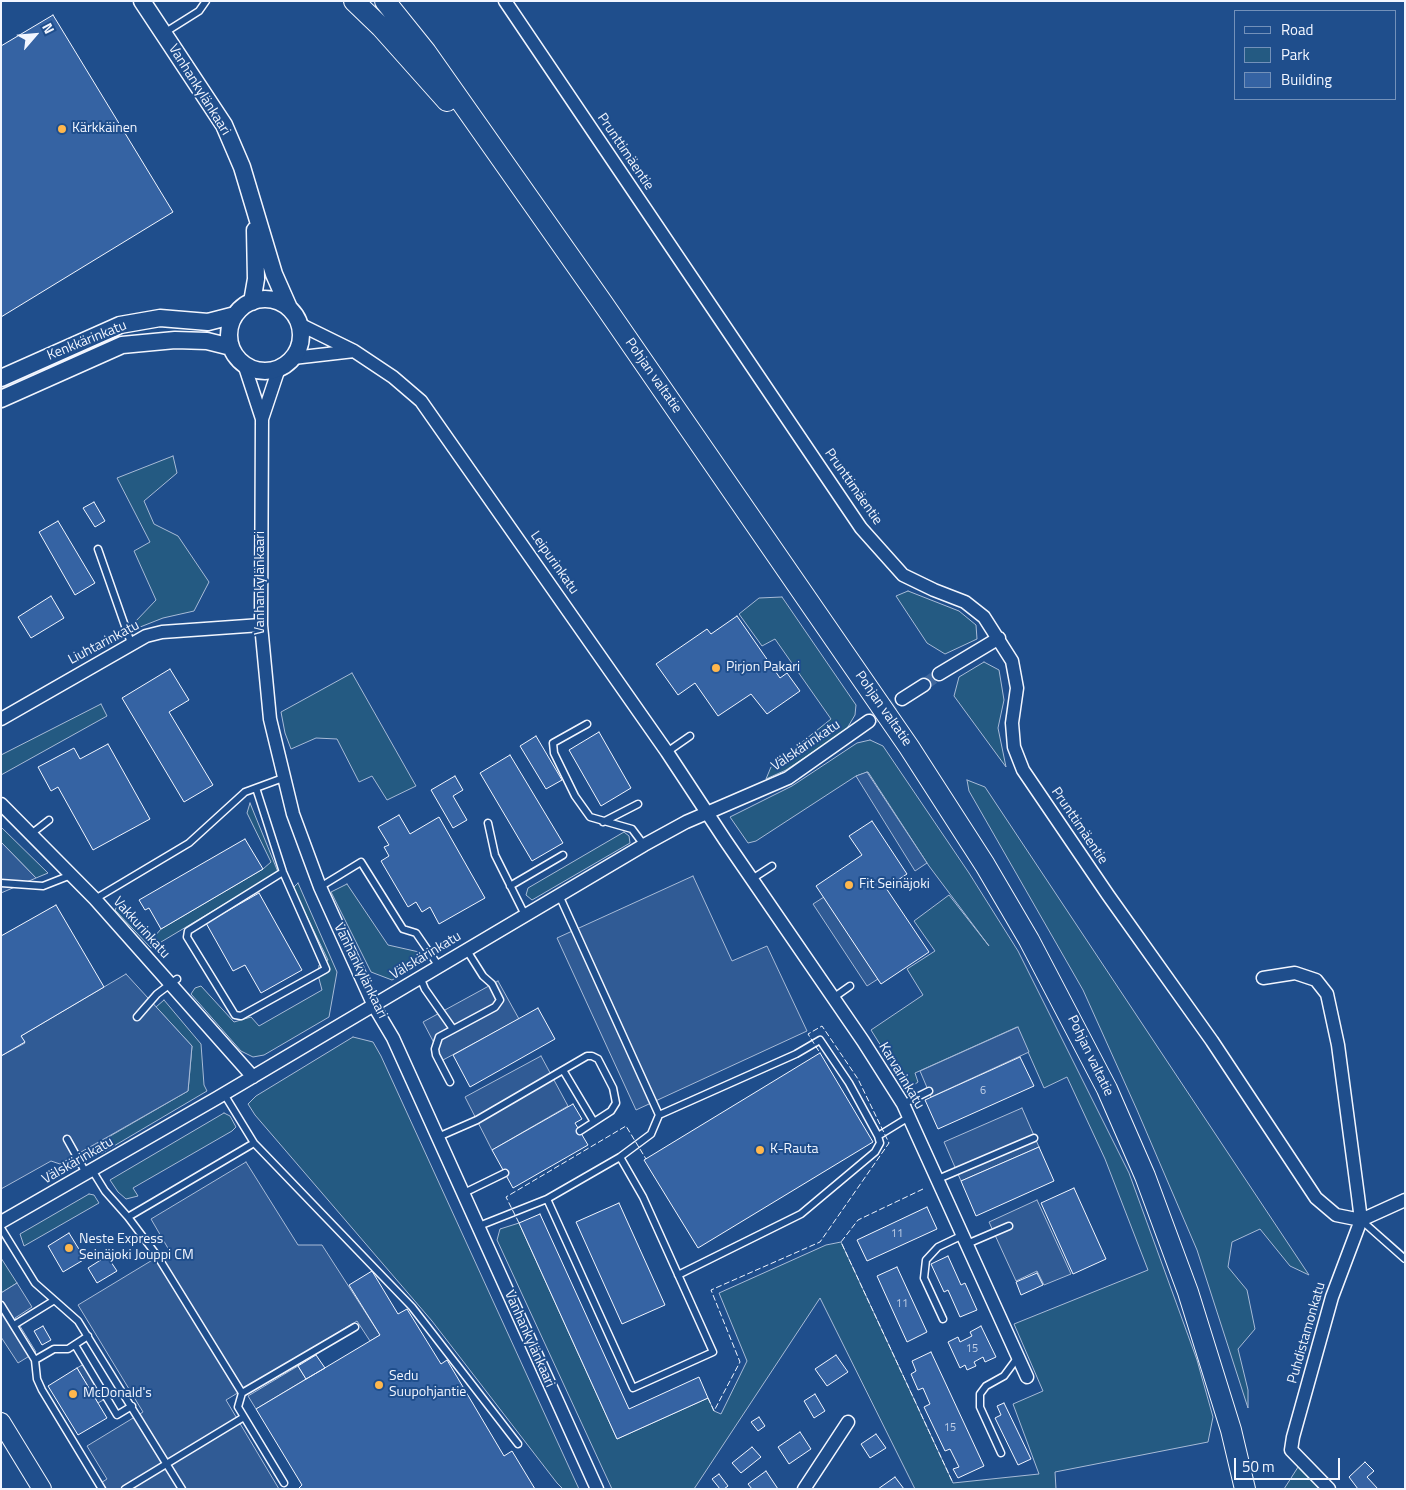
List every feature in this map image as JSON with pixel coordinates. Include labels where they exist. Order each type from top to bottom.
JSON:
[{"type":"main road","points":[[354,1],[487,139]]},
{"type":"main road","name":"Pohjan valtatie","points":[[385,1],[426,52],[602,302],[909,747],[985,864],[1030,940],[1106,1089],[1145,1176],[1188,1292],[1231,1430],[1245,1489]]},
{"type":"main road","points":[[403,1],[447,70],[487,139]]},
{"type":"main road","points":[[1,1422],[42,1489]]},
{"type":"street","name":"Vanhankylänkaari","points":[[142,1],[224,125],[244,173],[254,213],[274,274],[289,308]]},
{"type":"street","name":"Prunttimäentie","points":[[505,1],[861,528],[903,575],[965,602],[984,617],[999,638],[1012,661],[1017,688],[1012,723],[1014,747],[1023,770],[1108,895],[1212,1041],[1316,1198],[1336,1215],[1361,1220]]},
{"type":"street","name":"Vanhankylänkaari","points":[[252,302],[256,279],[254,213]]},
{"type":"street","points":[[272,300],[289,308],[299,324],[301,336],[299,347],[293,358],[279,368],[267,371],[255,370],[244,364],[231,347],[230,326],[235,315],[252,302],[272,300]]},
{"type":"street","name":"Kenkkärinkatu","points":[[1,378],[120,325],[160,318],[208,322],[235,315]]},
{"type":"street","name":"Leipurinkatu","points":[[299,324],[354,351],[393,377],[421,400],[708,813]]},
{"type":"street","name":"Kenkkärinkatu","points":[[1,399],[122,345],[175,340],[207,341],[231,347]]},
{"type":"street","points":[[293,358],[354,351]]},
{"type":"street","name":"Vanhankylänkaari","points":[[244,364],[262,419]]},
{"type":"street","name":"Vanhankylänkaari","points":[[279,368],[262,419],[261,625],[270,719],[293,814],[320,887],[374,1006],[393,1038],[597,1489]]},
{"type":"street","name":"Liuhtarinkatu","points":[[1,719],[146,636],[162,632],[261,625]]},
{"type":"street","points":[[939,674],[999,638]]},
{"type":"street","points":[[902,700],[924,685]]},
{"type":"street","name":"Välskärinkatu","points":[[1,1222],[374,1006],[438,965],[644,844],[708,813],[788,778],[869,721]]},
{"type":"street","name":"Vakkurinkatu","points":[[1,804],[152,957],[253,1077]]},
{"type":"street","name":"Karvarinkatu","points":[[708,813],[903,1104],[1027,1377]]},
{"type":"street","points":[[1263,978],[1295,973],[1316,980],[1327,994],[1338,1045],[1361,1220],[1405,1200]]},
{"type":"street","name":"Puhdistamonkatu","points":[[1329,1489],[1291,1450],[1332,1297],[1361,1220]]},
{"type":"street","points":[[804,1489],[848,1422]]},
{"type":"lane","points":[[164,33],[199,11],[206,1]]},
{"type":"lane","points":[[98,549],[131,643]]},
{"type":"lane","points":[[587,724],[552,744],[554,753],[575,796],[590,817],[602,822],[632,828],[644,844]]},
{"type":"lane","points":[[667,752],[690,736]]},
{"type":"lane","points":[[95,899],[189,843],[228,806],[246,792],[283,778]]},
{"type":"lane","points":[[256,788],[283,872],[326,969],[241,1016],[235,1016],[187,937],[188,931],[283,872]]},
{"type":"lane","points":[[602,822],[638,804]]},
{"type":"lane","points":[[30,834],[48,820]]},
{"type":"lane","points":[[488,823],[495,855],[524,915]]},
{"type":"lane","points":[[510,886],[563,856]]},
{"type":"lane","points":[[320,887],[361,862],[403,929],[416,933],[438,965]]},
{"type":"lane","points":[[752,879],[772,866]]},
{"type":"lane","points":[[1,884],[43,886],[71,875]]},
{"type":"lane","points":[[559,894],[659,1115]]},
{"type":"lane","points":[[450,1082],[435,1049],[438,1037],[495,1007],[500,1000],[492,984],[483,976],[466,949]]},
{"type":"lane","points":[[420,977],[425,989],[453,1028]]},
{"type":"lane","points":[[137,1017],[157,994],[174,982]]},
{"type":"lane","points":[[833,998],[850,986]]},
{"type":"lane","points":[[479,1226],[547,1199],[620,1157],[650,1134],[659,1115],[796,1054],[820,1040],[849,1083],[878,1136],[880,1143],[875,1152],[801,1214],[678,1275]]},
{"type":"lane","points":[[438,1137],[477,1120],[587,1056],[598,1059],[613,1088],[616,1103],[611,1111],[580,1131]]},
{"type":"lane","points":[[563,1070],[594,1122]]},
{"type":"lane","points":[[903,1104],[929,1091]]},
{"type":"lane","points":[[224,1094],[254,1143],[412,1307],[518,1444]]},
{"type":"lane","points":[[878,1136],[909,1117]]},
{"type":"lane","points":[[938,1178],[1034,1138]]},
{"type":"lane","points":[[67,1139],[89,1172],[128,1217],[158,1257],[242,1393]]},
{"type":"lane","points":[[128,1217],[254,1143]]},
{"type":"lane","points":[[547,1199],[632,1388],[713,1352],[643,1197],[620,1157]]},
{"type":"lane","points":[[464,1193],[505,1173]]},
{"type":"lane","points":[[1361,1220],[1405,1259]]},
{"type":"lane","points":[[943,1319],[924,1278],[926,1260],[938,1248],[1009,1226]]},
{"type":"lane","points":[[1,1228],[35,1284],[78,1321],[182,1489]]},
{"type":"lane","points":[[14,1325],[53,1301]]},
{"type":"lane","points":[[1,1305],[35,1360],[37,1379],[42,1390],[102,1489]]},
{"type":"lane","points":[[284,1483],[238,1407],[242,1393],[355,1327]]},
{"type":"lane","points":[[35,1360],[54,1349],[68,1349],[88,1336]]},
{"type":"lane","points":[[75,1345],[117,1415],[132,1406]]},
{"type":"lane","points":[[1001,1453],[980,1407],[980,1394],[986,1386],[1004,1376],[1018,1357]]},
{"type":"lane","points":[[125,1489],[244,1417]]},
{"type":"green space","points":[[173,456],[177,473],[144,501],[154,524],[178,536],[209,582],[194,611],[163,618],[135,629],[135,622],[156,600],[134,551],[150,542],[117,478]]},
{"type":"green space","points":[[908,591],[959,611],[976,625],[977,639],[945,654],[927,643],[896,596]]},
{"type":"green space","points":[[782,597],[856,705],[855,715],[846,730],[786,770],[766,779],[771,767],[831,719],[775,639],[762,646],[739,614],[759,598]]},
{"type":"green space","points":[[984,662],[999,670],[1004,700],[998,728],[1006,767],[954,696],[959,677]]},
{"type":"green space","points":[[352,673],[416,786],[387,800],[372,776],[359,782],[337,739],[316,738],[291,749],[285,733],[281,712]]},
{"type":"green space","points":[[101,704],[107,716],[1,775],[1,755]]},
{"type":"green space","points":[[870,740],[883,746],[969,873],[1018,951],[1129,1173],[1197,1360],[1213,1417],[1208,1442],[1055,1472],[1056,1489],[915,1489],[820,1298],[694,1489],[612,1489],[497,1240],[500,1229],[519,1223],[617,1439],[708,1398],[714,1411],[721,1414],[747,1361],[719,1293],[826,1245],[841,1242],[953,1483],[1039,1474],[1013,1404],[1043,1391],[1014,1324],[1148,1270],[1105,1159],[1067,1077],[1044,1088],[1017,1027],[915,1073],[918,1082],[908,1089],[871,1030],[923,995],[907,969],[935,951],[914,921],[949,895],[989,946],[929,866],[868,772],[856,776],[756,841],[748,843],[730,817],[792,786],[857,743]]},
{"type":"green space","points":[[967,780],[985,787],[1309,1275],[1290,1266],[1260,1229],[1232,1242],[1228,1267],[1247,1290],[1255,1329],[1238,1349],[1248,1390],[1248,1408],[1197,1250],[1137,1110],[1083,990],[969,791]]},
{"type":"green space","points":[[250,803],[278,872],[151,948],[115,910],[117,906],[120,903],[154,937],[161,929],[263,869],[271,862],[247,813]]},
{"type":"green space","points":[[1,827],[48,873],[36,878],[1,842]]},
{"type":"green space","points":[[624,832],[629,836],[630,843],[532,900],[526,895],[528,888]]},
{"type":"green space","points":[[298,883],[337,972],[329,1017],[264,1055],[253,1057],[241,1051],[191,994],[195,988],[201,986],[234,1022],[251,1017],[259,1026],[322,990],[318,975],[319,965],[328,960],[293,888]]},
{"type":"green space","points":[[347,884],[388,945],[419,952],[423,963],[392,980],[371,972],[331,892]]},
{"type":"green space","points":[[164,1000],[201,1044],[204,1085],[207,1091],[102,1153],[97,1154],[93,1150],[93,1146],[188,1091],[192,1046],[156,1007]]},
{"type":"green space","points":[[353,1037],[373,1042],[381,1056],[579,1489],[563,1489],[557,1483],[432,1321],[255,1115],[248,1104],[256,1096]]},
{"type":"green space","points":[[224,1113],[230,1116],[236,1127],[232,1131],[133,1188],[138,1196],[126,1199],[118,1192],[110,1180]]},
{"type":"green space","points":[[89,1194],[94,1195],[99,1203],[24,1246],[20,1234]]},
{"type":"green space","points":[[1,1258],[17,1283],[1,1293]]},
{"type":"green space","points":[[1300,1464],[1326,1489],[1284,1489]]},
{"type":"shaded area","points":[[867,772],[927,863],[915,871],[856,776]]},
{"type":"shaded area","points":[[1,842],[36,878],[1,893]]},
{"type":"shaded area","points":[[693,876],[732,961],[767,946],[807,1031],[636,1110],[557,938]]},
{"type":"shaded area","points":[[824,897],[878,979],[867,986],[813,904]]},
{"type":"shaded area","points":[[126,974],[192,1046],[188,1091],[60,1164],[51,1161],[1,1189],[1,1056],[25,1043],[21,1036]]},
{"type":"shaded area","points":[[498,981],[519,1019],[443,1060],[423,1022]]},
{"type":"shaded area","points":[[1018,1027],[1029,1052],[931,1097],[920,1071]]},
{"type":"shaded area","points":[[541,1056],[568,1106],[492,1150],[465,1097]]},
{"type":"shaded area","points":[[1022,1108],[1039,1147],[961,1181],[944,1142]]},
{"type":"shaded area","points":[[246,1162],[298,1245],[322,1245],[380,1335],[370,1341],[357,1321],[226,1400],[279,1489],[97,1489],[96,1486],[107,1479],[87,1446],[143,1412],[78,1305],[169,1250],[151,1219]]},
{"type":"shaded area","points":[[1037,1200],[1071,1274],[1044,1285],[1037,1271],[1016,1281],[989,1222]]},
{"type":"shaded area","points":[[17,1283],[32,1307],[15,1318],[36,1352],[18,1363],[1,1337],[1,1293]]},
{"type":"shaded area","points":[[84,1364],[105,1399],[98,1403],[77,1368]]},
{"type":"shaded area","points":[[298,1366],[306,1379],[256,1409],[248,1396]]},
{"type":"building","name":"Kärkkäinen","points":[[53,15],[173,212],[1,317],[1,46]]},
{"type":"building","points":[[94,502],[105,521],[95,527],[83,508]]},
{"type":"building","points":[[58,521],[95,583],[75,595],[39,532]]},
{"type":"building","points":[[51,596],[64,618],[31,638],[18,617]]},
{"type":"building","name":"Pirjon Pakari","points":[[737,616],[780,678],[787,673],[800,691],[767,714],[751,694],[718,716],[695,683],[678,695],[656,664],[707,629],[711,634]]},
{"type":"building","points":[[170,669],[189,700],[169,712],[213,785],[184,802],[122,698]]},
{"type":"building","points":[[599,732],[631,788],[601,806],[569,750]]},
{"type":"building","points":[[536,736],[562,780],[546,789],[520,746]]},
{"type":"building","points":[[108,744],[150,819],[93,850],[58,787],[51,791],[38,767],[74,748],[80,759]]},
{"type":"building","points":[[510,755],[563,843],[532,861],[480,773]]},
{"type":"building","points":[[455,776],[463,790],[453,796],[467,820],[453,828],[431,790]]},
{"type":"building","points":[[399,815],[410,834],[439,817],[485,898],[439,924],[430,907],[422,912],[416,902],[408,907],[381,861],[389,856],[384,847],[389,845],[378,827]]},
{"type":"building","points":[[872,821],[907,874],[886,888],[929,952],[881,984],[816,886],[862,855],[849,836]]},
{"type":"building","points":[[245,839],[263,869],[161,929],[149,908],[145,910],[139,900]]},
{"type":"building","points":[[259,893],[302,970],[261,993],[245,965],[233,971],[206,923]]},
{"type":"building","points":[[56,905],[104,987],[21,1036],[25,1042],[1,1056],[1,936]]},
{"type":"building","points":[[538,1008],[555,1039],[470,1087],[453,1055]]},
{"type":"building","name":"K-Rauta","points":[[820,1053],[873,1142],[698,1248],[644,1160]]},
{"type":"building","points":[[1020,1057],[1034,1086],[938,1129],[925,1100]]},
{"type":"building","points":[[573,1104],[582,1119],[575,1123],[588,1145],[513,1188],[492,1150]]},
{"type":"building","points":[[1039,1147],[1054,1181],[976,1216],[961,1181]]},
{"type":"building","points":[[1074,1188],[1106,1259],[1073,1274],[1041,1203]]},
{"type":"building","points":[[619,1203],[665,1305],[622,1324],[576,1222]]},
{"type":"building","points":[[927,1207],[937,1229],[867,1261],[857,1240]]},
{"type":"building","points":[[540,1214],[629,1409],[699,1377],[708,1398],[617,1439],[519,1223]]},
{"type":"building","points":[[69,1233],[85,1259],[63,1272],[48,1246]]},
{"type":"building","points":[[107,1256],[117,1271],[97,1283],[88,1268]]},
{"type":"building","points":[[948,1256],[961,1285],[965,1283],[977,1310],[960,1317],[948,1290],[944,1292],[931,1264]]},
{"type":"building","points":[[897,1267],[927,1332],[907,1342],[877,1276]]},
{"type":"building","name":"Sedu Suupohjantie","points":[[372,1271],[398,1314],[407,1309],[441,1364],[447,1360],[504,1456],[512,1451],[535,1489],[298,1489],[302,1485],[256,1409],[380,1335],[349,1285]]},
{"type":"building","points":[[1037,1273],[1043,1285],[1021,1295],[1016,1282]]},
{"type":"building","points":[[43,1326],[51,1340],[42,1345],[34,1331]]},
{"type":"building","points":[[981,1326],[996,1357],[985,1362],[983,1357],[974,1362],[976,1366],[967,1370],[965,1365],[960,1368],[948,1342],[958,1337],[960,1342],[972,1336],[970,1332]]},
{"type":"building","points":[[931,1352],[984,1466],[958,1478],[953,1469],[959,1467],[950,1449],[945,1451],[924,1407],[930,1404],[923,1388],[918,1390],[911,1374],[916,1371],[912,1361]]},
{"type":"building","points":[[316,1355],[325,1368],[306,1379],[298,1366]]},
{"type":"building","points":[[836,1355],[848,1372],[827,1386],[815,1369]]},
{"type":"building","name":"McDonald's","points":[[77,1368],[107,1418],[78,1435],[48,1386]]},
{"type":"building","points":[[815,1394],[825,1411],[814,1418],[804,1401]]},
{"type":"building","points":[[1004,1403],[1031,1459],[1018,1465],[995,1418],[1001,1415],[997,1406]]},
{"type":"building","points":[[759,1417],[765,1426],[758,1431],[751,1422]]},
{"type":"building","points":[[800,1432],[811,1449],[789,1464],[778,1447]]},
{"type":"building","points":[[876,1434],[886,1448],[870,1458],[861,1444]]},
{"type":"building","points":[[752,1447],[761,1457],[741,1473],[732,1463]]},
{"type":"building","points":[[1365,1462],[1374,1471],[1367,1477],[1378,1489],[1358,1489],[1349,1477]]},
{"type":"building","points":[[766,1471],[778,1489],[752,1489],[748,1484]]},
{"type":"building","points":[[719,1474],[728,1486],[724,1489],[720,1489],[712,1479]]},
{"type":"building","points":[[895,1477],[904,1489],[878,1489]]},
{"type":"tunnel","points":[[924,685],[939,674]]},
{"type":"tunnel","points":[[869,721],[902,699]]},
{"type":"fence","points":[[708,1398],[714,1411],[740,1362],[711,1290],[820,1242],[889,1143],[858,1079],[822,1026],[808,1034],[820,1053]]},
{"type":"fence","points":[[519,1223],[506,1197],[626,1126],[646,1159]]},
{"type":"fence","points":[[923,1189],[858,1220],[841,1242],[953,1483]]},
{"type":"place","name":"Kärkkäinen","points":[[62,129]]},
{"type":"place","name":"Pirjon Pakari","points":[[716,668]]},
{"type":"place","name":"Fit Seinäjoki","points":[[849,885]]},
{"type":"place","name":"K-Rauta","points":[[760,1150]]},
{"type":"place","name":"Neste Express Seinäjoki Jouppi CM","points":[[69,1248]]},
{"type":"place","name":"Sedu Suupohjantie","points":[[379,1385]]},
{"type":"place","name":"McDonald's","points":[[73,1394]]}]
